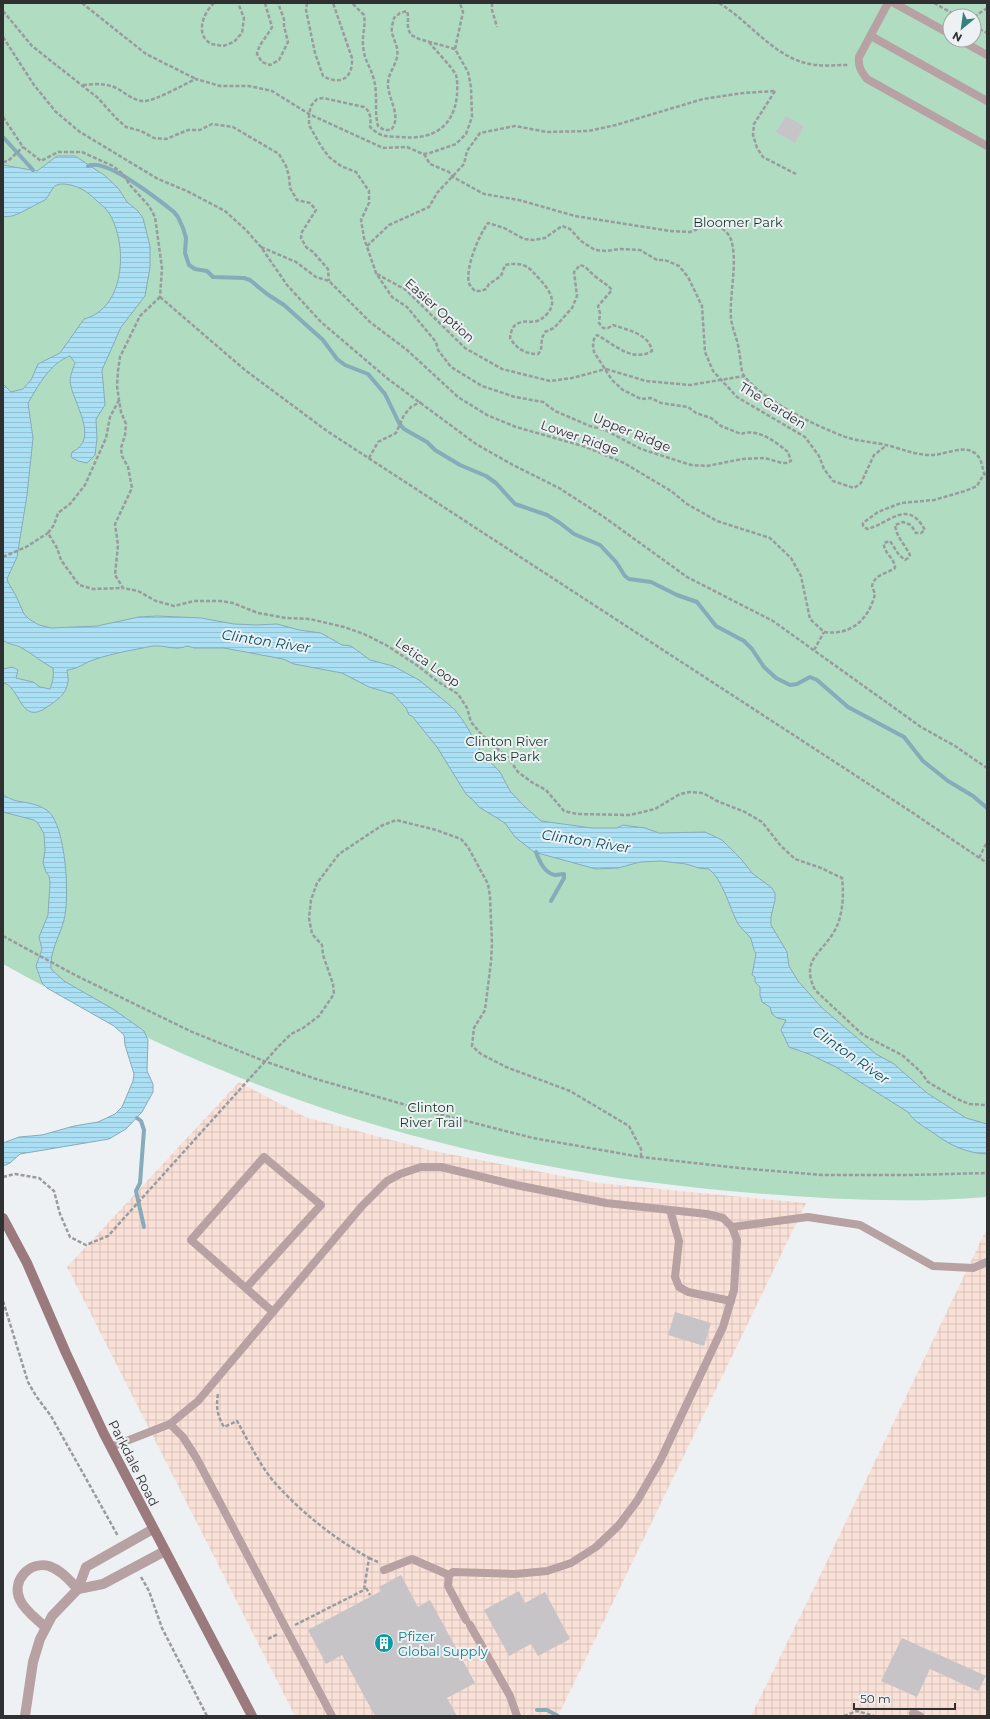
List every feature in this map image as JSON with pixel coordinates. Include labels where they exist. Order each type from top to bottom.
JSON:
[{"type":"main road","name":"Parkdale Road","points":[[3,1218],[27,1263],[66,1353],[111,1447],[252,1716]]},
{"type":"street","points":[[25,1716],[33,1662],[46,1627],[64,1602],[78,1589],[86,1566],[153,1529]]},
{"type":"street","points":[[78,1589],[103,1584],[165,1551]]},
{"type":"street","points":[[46,1627],[25,1608],[18,1595],[19,1582],[25,1572],[33,1566],[48,1566],[64,1574],[78,1589]]},
{"type":"lane","points":[[888,3],[859,56],[858,65],[867,79],[987,146]]},
{"type":"lane","points":[[894,3],[942,30]]},
{"type":"lane","points":[[871,36],[987,101]]},
{"type":"lane","points":[[974,48],[987,55]]},
{"type":"lane","points":[[246,1288],[321,1204],[264,1157],[191,1240],[273,1312]]},
{"type":"lane","points":[[111,1447],[170,1424],[198,1401],[319,1256],[376,1192],[387,1181],[400,1174],[421,1167],[441,1167],[516,1185],[606,1203],[708,1214],[723,1218],[732,1227],[737,1240],[734,1290],[723,1328],[660,1461],[637,1501],[620,1525],[596,1547],[571,1563],[547,1571],[515,1574],[453,1572],[448,1575]]},
{"type":"lane","points":[[670,1210],[679,1241],[675,1277],[679,1287],[688,1292],[731,1301]]},
{"type":"lane","points":[[732,1227],[808,1217],[860,1225],[933,1266],[973,1268],[987,1262]]},
{"type":"lane","points":[[170,1424],[183,1437],[197,1459],[332,1716]]},
{"type":"lane","points":[[384,1570],[412,1559],[448,1575]]},
{"type":"lane","points":[[448,1575],[448,1586],[510,1696],[517,1716]]},
{"type":"path","points":[[82,3],[146,54],[196,79],[220,86],[248,86],[272,91],[309,114],[383,148],[407,147],[424,154],[430,154],[456,144],[466,134],[470,126],[472,117],[471,87],[468,72],[455,49],[463,12],[460,3]]},
{"type":"path","points":[[214,3],[208,8],[204,17],[202,27],[203,36],[210,44],[223,46],[234,42],[242,33],[244,18],[238,3]]},
{"type":"path","points":[[265,3],[272,27],[269,35],[258,47],[257,54],[262,62],[270,65],[279,60],[288,42],[284,19],[278,3]]},
{"type":"path","points":[[307,3],[306,10],[315,53],[323,76],[330,80],[342,80],[349,74],[352,68],[352,58],[333,3]]},
{"type":"path","points":[[352,3],[364,15],[365,31],[362,38],[363,50],[365,61],[374,80],[377,102],[376,119],[378,126],[384,130],[391,130],[395,124],[396,116],[388,84],[397,56],[396,43],[392,33],[394,18],[400,13],[407,11],[409,16],[407,24],[411,35],[429,42],[455,49]]},
{"type":"path","points":[[492,3],[492,10],[497,27]]},
{"type":"path","points":[[719,3],[766,41],[793,59],[815,65],[858,65]]},
{"type":"path","points":[[934,3],[943,8]]},
{"type":"path","points":[[3,11],[32,46],[83,85],[126,126],[141,131],[154,138],[166,139],[188,130],[200,130],[212,124],[233,126],[279,154],[286,166],[290,188],[297,200],[310,203],[316,210],[302,232],[301,238],[306,247],[313,252],[328,269],[329,281],[316,277],[296,262],[261,247]]},
{"type":"path","points":[[3,37],[34,85],[56,112],[80,132],[158,179],[187,191],[225,211],[246,230],[261,247],[287,285],[321,322],[388,379],[476,444],[513,465],[559,488],[604,517],[687,577],[773,621],[921,727],[955,746],[987,768]]},
{"type":"path","points":[[376,273],[367,246],[361,220],[369,204],[369,191],[356,172],[342,166],[329,157],[309,125],[309,114],[311,106],[316,100],[323,98],[364,107],[368,110],[371,119],[370,127],[376,133],[384,137],[423,137],[436,131],[445,125],[453,115],[458,88],[455,74],[429,42]]},
{"type":"path","points":[[83,85],[97,84],[114,87],[128,97],[144,101],[158,98],[196,79]]},
{"type":"path","points":[[367,246],[389,226],[428,207],[437,193],[453,177],[457,169],[464,164],[467,152],[480,133],[515,126],[547,132],[588,131],[616,125],[703,99],[743,93],[775,91],[754,124],[753,135],[757,148],[763,157],[796,174]]},
{"type":"path","points":[[3,117],[23,147],[40,161],[58,152],[82,152],[113,166],[124,175],[129,184],[149,206],[155,217],[162,268],[160,297],[140,316],[120,357],[117,386],[121,412],[126,424],[125,435],[121,448],[122,456],[128,467],[132,488],[116,524],[118,545],[115,575],[123,588],[93,589],[80,585],[61,560],[57,548],[48,532]]},
{"type":"path","points":[[3,162],[8,161],[23,147]]},
{"type":"path","points":[[424,154],[430,164],[449,172],[453,177],[484,194],[519,200],[575,216],[670,231],[690,232],[705,226],[719,226],[729,236],[732,246],[734,272],[731,298],[731,320],[738,342],[744,376],[762,393],[798,415],[844,436],[887,445],[905,452],[931,455],[965,450],[971,451],[983,463],[984,474],[987,478]]},
{"type":"path","name":"The Garden","points":[[606,369],[594,352],[594,339],[597,335],[628,354],[643,355],[652,351],[651,344],[647,339],[636,333],[613,325],[608,328],[603,328],[598,323],[600,313],[598,306],[612,290],[604,282],[596,278],[586,267],[580,265],[574,272],[576,296],[572,308],[554,328],[545,332],[542,338],[541,350],[538,354],[529,354],[520,350],[514,344],[510,338],[512,328],[520,322],[531,322],[544,318],[553,304],[551,294],[530,268],[517,263],[505,264],[501,276],[489,284],[486,289],[475,291],[469,285],[468,277],[474,253],[481,232],[488,223],[504,228],[524,239],[534,240],[545,238],[562,226],[570,229],[581,241],[595,250],[640,250],[657,260],[665,260],[679,266],[688,277],[702,306],[705,352],[712,371],[737,397],[805,437],[819,456],[824,469],[833,481],[854,488],[862,483],[874,455],[887,445]]},
{"type":"path","name":"Easier Option","points":[[376,273],[406,290],[465,348],[502,369],[550,381],[572,378],[606,369]]},
{"type":"path","name":"Upper Ridge","points":[[376,273],[392,297],[407,307],[436,342],[438,350],[451,367],[482,386],[515,398],[543,402],[555,411],[590,426],[605,430],[641,449],[691,465],[707,466],[742,459],[765,458],[782,463],[791,461],[788,452],[764,436],[749,431],[740,434],[721,426],[710,418],[688,407],[661,403],[650,398],[641,399],[632,396],[617,385],[606,369]]},
{"type":"path","name":"Lower Ridge","points":[[329,281],[370,322],[407,350],[458,397],[487,415],[516,427],[586,447],[624,463],[671,491],[687,504],[717,521],[770,538],[791,558],[801,576],[810,619],[824,632]]},
{"type":"path","points":[[160,297],[245,370],[327,431],[901,805],[987,863]]},
{"type":"path","points":[[606,369],[646,381],[690,385],[744,376]]},
{"type":"path","points":[[3,557],[26,548],[48,532],[54,526],[58,513],[70,504],[85,485],[106,438],[110,417],[119,400]]},
{"type":"path","points":[[368,458],[378,442],[396,433],[404,415],[412,406],[420,402]]},
{"type":"path","points":[[814,650],[824,632],[835,634],[846,630],[860,623],[870,610],[876,594],[872,586],[873,580],[895,568],[895,564],[885,549],[884,543],[890,541],[898,556],[905,560],[910,555],[895,532],[895,525],[904,522],[911,525],[916,533],[921,534],[925,530],[914,515],[907,513],[892,517],[874,527],[867,529],[863,526],[863,522],[878,512],[901,503],[934,500],[965,491],[977,486],[984,474]]},
{"type":"path","name":"Letica Loop","points":[[123,588],[138,590],[156,601],[174,606],[194,601],[221,601],[233,603],[258,613],[286,618],[310,619],[364,634],[386,645],[458,694],[467,708],[471,722],[509,759],[518,772],[546,790],[564,811],[577,814],[630,815],[655,809],[680,794],[690,792],[703,793],[717,801],[745,812],[762,822],[780,846],[795,859],[821,868],[842,878],[842,905],[835,929],[813,958],[810,970],[811,982],[815,990],[863,1035],[902,1055],[920,1071],[928,1082],[955,1098],[969,1104],[987,1105]]},
{"type":"path","points":[[3,1177],[15,1174],[39,1178],[54,1191],[60,1214],[70,1237],[86,1245],[108,1236],[264,1061],[291,1034],[303,1028],[319,1016],[334,994],[333,984],[322,945],[312,934],[309,918],[311,900],[317,883],[339,854],[381,826],[396,820],[412,823],[461,839],[468,846],[488,884],[492,944],[491,962],[484,1010],[474,1028],[472,1046],[481,1054],[506,1067],[570,1091],[628,1126],[641,1149],[641,1157]]},
{"type":"path","points":[[979,858],[987,842]]},
{"type":"path","points":[[3,936],[75,975],[190,1031],[264,1061],[316,1079],[423,1110],[533,1138],[641,1157],[707,1165],[823,1175],[987,1173]]},
{"type":"path","points":[[3,1301],[28,1382],[36,1396],[51,1416],[123,1545]]},
{"type":"path","points":[[219,1387],[216,1406],[218,1417],[224,1427],[237,1421],[275,1484],[310,1517],[348,1546],[369,1558],[366,1572],[366,1588],[370,1595]]},
{"type":"path","points":[[136,1567],[149,1591],[162,1628],[208,1716]]},
{"type":"path","points":[[268,1639],[366,1588]]},
{"type":"path","points":[[844,1716],[857,1712],[874,1716]]},
{"type":"shaded area","points":[[239,1082],[305,1117],[429,1150],[598,1183],[806,1203],[558,1716],[295,1716],[67,1267]]},
{"type":"shaded area","points":[[987,1228],[987,1716],[751,1716],[817,1582]]},
{"type":"green space","name":"Clinton River Oaks Park","points":[[3,3],[987,3],[987,1197],[925,1200],[864,1200],[740,1192],[661,1184],[582,1172],[465,1149],[371,1124],[262,1086],[156,1042],[53,991],[3,964]]},
{"type":"water","name":"Clinton River","points":[[57,156],[75,156],[104,175],[118,188],[127,202],[138,211],[143,218],[150,246],[150,267],[145,296],[121,327],[102,370],[105,405],[96,419],[97,438],[95,455],[87,463],[78,461],[71,457],[72,452],[80,446],[84,438],[85,429],[70,381],[75,363],[70,356],[63,359],[51,369],[40,383],[28,403],[33,438],[27,495],[17,557],[7,579],[24,614],[39,625],[51,628],[97,626],[139,617],[157,616],[201,618],[234,624],[277,624],[299,630],[321,633],[342,645],[351,646],[370,660],[393,666],[419,680],[446,702],[455,710],[466,725],[481,752],[500,772],[510,791],[541,821],[592,828],[617,828],[623,825],[645,828],[659,833],[705,832],[722,840],[741,859],[753,874],[771,887],[775,893],[771,925],[787,952],[789,966],[798,981],[822,1008],[876,1054],[894,1064],[927,1093],[966,1118],[987,1124],[987,1154],[966,1150],[947,1142],[917,1122],[908,1112],[836,1067],[809,1054],[789,1047],[781,1030],[786,1020],[777,1018],[772,1014],[770,1007],[762,1002],[760,987],[755,982],[755,977],[752,975],[756,954],[751,939],[737,922],[722,886],[709,869],[661,861],[640,862],[618,868],[596,869],[534,852],[515,837],[505,823],[479,807],[466,794],[437,747],[393,694],[369,687],[342,673],[294,664],[283,659],[224,648],[194,648],[187,646],[175,648],[153,646],[108,655],[67,670],[67,687],[60,697],[38,712],[31,712],[26,709],[9,685],[3,683],[3,669],[12,667],[18,670],[16,678],[33,682],[40,687],[50,689],[53,678],[53,668],[24,649],[3,640],[3,384],[11,392],[23,389],[31,380],[38,364],[60,353],[84,319],[98,313],[108,302],[115,289],[121,257],[115,226],[109,213],[82,189],[64,184],[57,185],[52,189],[45,200],[14,216],[3,217],[3,165],[37,171]]},
{"type":"water","points":[[3,795],[15,801],[37,805],[48,811],[54,819],[59,831],[63,846],[67,896],[64,920],[53,951],[51,969],[64,981],[113,1009],[144,1031],[148,1040],[147,1071],[153,1084],[153,1092],[142,1112],[126,1129],[109,1139],[20,1154],[10,1163],[3,1166],[3,1143],[19,1137],[42,1135],[74,1126],[98,1122],[115,1114],[122,1107],[133,1081],[134,1074],[125,1045],[124,1035],[114,1026],[47,988],[42,983],[36,966],[42,949],[39,937],[48,915],[50,882],[43,863],[45,850],[44,834],[38,823],[34,820],[3,812]]},
{"type":"building","points":[[786,116],[804,126],[795,143],[776,132]]},
{"type":"building","points":[[675,1312],[711,1323],[704,1346],[668,1335]]},
{"type":"building","name":"Pfizer Global Supply","points":[[401,1575],[418,1607],[430,1600],[475,1683],[447,1698],[457,1716],[375,1716],[342,1655],[326,1664],[308,1630],[381,1591],[379,1587]]},
{"type":"building","points":[[519,1591],[525,1603],[545,1592],[570,1639],[538,1656],[531,1644],[509,1656],[484,1610]]},
{"type":"building","points":[[902,1638],[986,1676],[978,1691],[930,1669],[917,1697],[881,1681]]},
{"type":"waterway","points":[[3,137],[33,170]]},
{"type":"waterway","points":[[88,166],[96,165],[119,173],[174,212],[178,217],[186,238],[185,253],[189,265],[195,269],[207,271],[213,277],[244,278],[250,280],[267,294],[284,305],[323,340],[337,359],[345,365],[368,374],[385,394],[399,423],[404,429],[427,442],[435,450],[460,465],[486,476],[496,483],[515,504],[547,515],[574,534],[600,545],[629,579],[651,582],[677,595],[697,602],[716,626],[744,641],[752,649],[764,667],[776,678],[790,685],[797,684],[810,677],[817,680],[848,707],[904,737],[923,761],[948,781],[973,796],[987,808]]},
{"type":"waterway","points":[[536,852],[542,866],[548,872],[555,875],[564,874],[564,878],[551,901]]},
{"type":"waterway","points":[[137,1118],[141,1121],[144,1130],[140,1183],[136,1191],[144,1227]]},
{"type":"waterway","points":[[537,1710],[547,1710],[558,1716]]},
{"type":"place","name":"Pfizer Global Supply","points":[[384,1643]]},
{"type":"park label","name":"Bloomer Park","points":[[738,222]]},
{"type":"park label","name":"Clinton River Trail","points":[[431,1114]]}]
